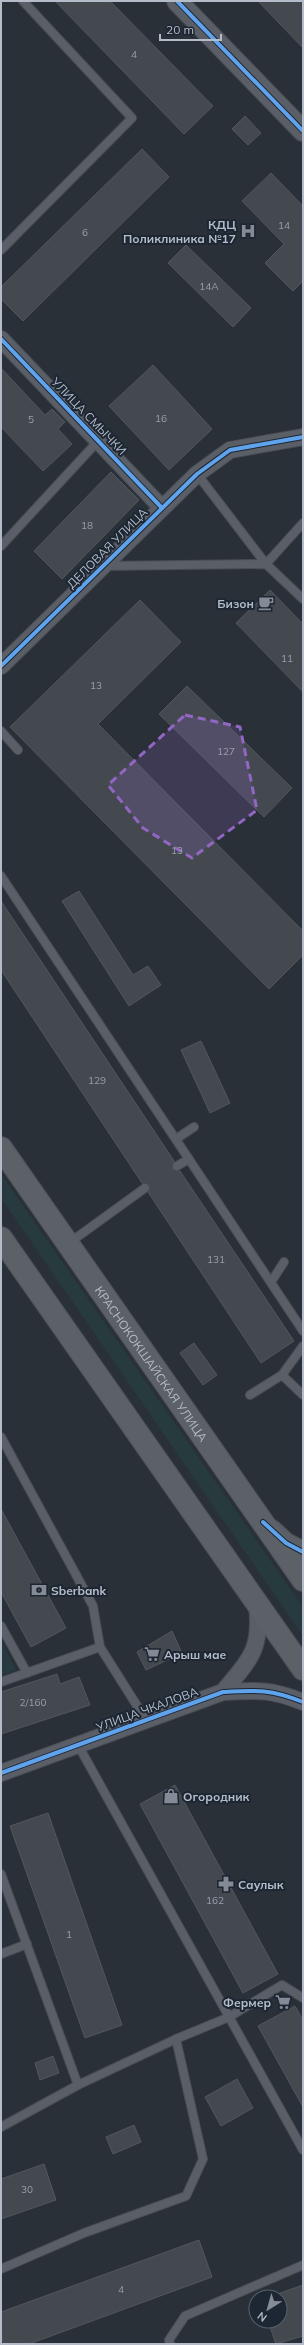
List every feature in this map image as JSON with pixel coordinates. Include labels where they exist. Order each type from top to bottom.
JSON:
[{"type":"main road","name":"КРАСНОКОКШАЙСКАЯ УЛИЦА","points":[[1,1148],[303,1580]]},
{"type":"main road","points":[[1,1238],[303,1669]]},
{"type":"street","points":[[177,1],[303,131]]},
{"type":"street","name":"УЛИЦА СМЫЧКИ","points":[[1,340],[99,440],[162,508]]},
{"type":"street","name":"ДЕЛОВАЯ УЛИЦА","points":[[1,666],[197,474],[230,450],[303,437]]},
{"type":"street","points":[[263,1522],[286,1543],[303,1552]]},
{"type":"street","points":[[223,1692],[245,1664],[257,1644],[260,1627],[257,1602]]},
{"type":"street","name":"УЛИЦА ЧКАЛОВА","points":[[1,1773],[223,1692],[252,1690],[278,1692],[303,1702]]},
{"type":"lane","points":[[1,250],[132,118],[23,1]]},
{"type":"lane","points":[[1,546],[99,440]]},
{"type":"lane","points":[[197,474],[266,564],[303,598]]},
{"type":"lane","points":[[104,566],[266,564],[303,523]]},
{"type":"lane","points":[[1,731],[18,750]]},
{"type":"lane","points":[[1,876],[303,1330]]},
{"type":"lane","points":[[176,1139],[194,1127]]},
{"type":"lane","points":[[177,1166],[189,1159]]},
{"type":"lane","points":[[67,1244],[145,1188]]},
{"type":"lane","points":[[271,1282],[284,1262]]},
{"type":"lane","points":[[250,1395],[282,1375],[303,1346]]},
{"type":"lane","points":[[282,1375],[303,1396]]},
{"type":"lane","points":[[1,1438],[93,1606],[100,1648],[146,1720]]},
{"type":"lane","points":[[1,1626],[27,1673]]},
{"type":"lane","points":[[1,1682],[100,1648]]},
{"type":"lane","points":[[78,1745],[303,2150]]},
{"type":"lane","points":[[1,1874],[78,2085]]},
{"type":"lane","points":[[1,1954],[27,1944]]},
{"type":"lane","points":[[1,2127],[78,2085],[176,2039],[229,2017],[282,1985],[303,1998]]},
{"type":"lane","points":[[1,2268],[84,2233],[186,2196],[203,2159],[176,2039]]},
{"type":"lane","points":[[170,2344],[169,2340],[185,2316],[303,2265]]},
{"type":"highlighted area","points":[[185,715],[240,727],[257,810],[192,858],[143,828],[108,785]]},
{"type":"green space","points":[[1,1174],[303,1607],[303,1636],[1,1198]]},
{"type":"green space","points":[[1,1641],[16,1670],[1,1675]]},
{"type":"building","points":[[55,1],[110,1],[213,106],[184,134]]},
{"type":"building","points":[[258,1],[303,1],[303,48]]},
{"type":"building","points":[[245,116],[261,133],[248,145],[232,129]]},
{"type":"building","points":[[142,149],[169,177],[23,321],[1,299],[1,287]]},
{"type":"building","points":[[271,173],[303,206],[303,281],[293,291],[265,263],[284,244],[242,201]]},
{"type":"building","points":[[186,245],[251,308],[233,327],[168,263]]},
{"type":"building","points":[[153,365],[212,429],[169,470],[109,406]]},
{"type":"building","points":[[1,368],[45,415],[52,409],[65,422],[58,429],[72,444],[43,471],[1,427]]},
{"type":"building","points":[[111,472],[139,500],[62,579],[34,551]]},
{"type":"building","points":[[270,590],[303,624],[303,692],[236,623]]},
{"type":"building","points":[[140,600],[181,642],[98,724],[303,931],[303,955],[269,989],[10,727]]},
{"type":"building","points":[[187,686],[292,788],[264,817],[159,714]]},
{"type":"building","points":[[79,891],[133,975],[148,966],[161,985],[129,1006],[62,901]]},
{"type":"building","points":[[1,901],[174,1161],[172,1169],[180,1171],[294,1341],[261,1363],[148,1192],[150,1185],[142,1183],[1,970]]},
{"type":"building","points":[[201,1041],[230,1103],[210,1113],[181,1050]]},
{"type":"building","points":[[194,1343],[217,1375],[203,1385],[180,1353]]},
{"type":"building","points":[[1,1509],[66,1628],[31,1647],[1,1592]]},
{"type":"building","points":[[172,1631],[182,1653],[146,1670],[137,1652]]},
{"type":"building","points":[[57,1674],[60,1684],[79,1677],[90,1705],[1,1734],[1,1692]]},
{"type":"building","points":[[175,1785],[278,1974],[243,1993],[140,1804]]},
{"type":"building","points":[[48,1813],[122,2025],[85,2038],[10,1826]]},
{"type":"building","points":[[295,2006],[303,2020],[303,2107],[258,2026]]},
{"type":"building","points":[[53,2056],[59,2073],[40,2080],[35,2063]]},
{"type":"building","points":[[237,2079],[253,2108],[221,2126],[205,2097]]},
{"type":"building","points":[[134,2125],[141,2142],[113,2154],[106,2137]]},
{"type":"building","points":[[44,2164],[56,2200],[1,2219],[1,2179]]},
{"type":"building","points":[[199,2240],[212,2277],[29,2344],[4,2344],[1,2336],[1,2312]]},
{"type":"building","points":[[303,2285],[303,2336],[276,2344],[271,2329],[288,2329],[288,2290]]},
{"type":"cycle path","points":[[177,1],[303,131]]},
{"type":"cycle path","points":[[1,339],[162,508]]},
{"type":"cycle path","points":[[1,666],[197,474],[230,450],[303,437]]},
{"type":"cycle path","points":[[263,1522],[286,1543],[303,1552]]},
{"type":"cycle path","points":[[1,1773],[223,1692],[264,1691],[303,1702]]},
{"type":"place","name":"КДЦ Поликлиника №17","points":[[248,231]]},
{"type":"place","name":"Бизон","points":[[266,603]]},
{"type":"place","name":"Sberbank","points":[[39,1590]]},
{"type":"place","name":"Арыш мае","points":[[152,1654]]},
{"type":"place","name":"Огородник","points":[[171,1796]]},
{"type":"place","name":"Саулык","points":[[226,1884]]},
{"type":"place","name":"Фермер","points":[[283,2002]]}]
